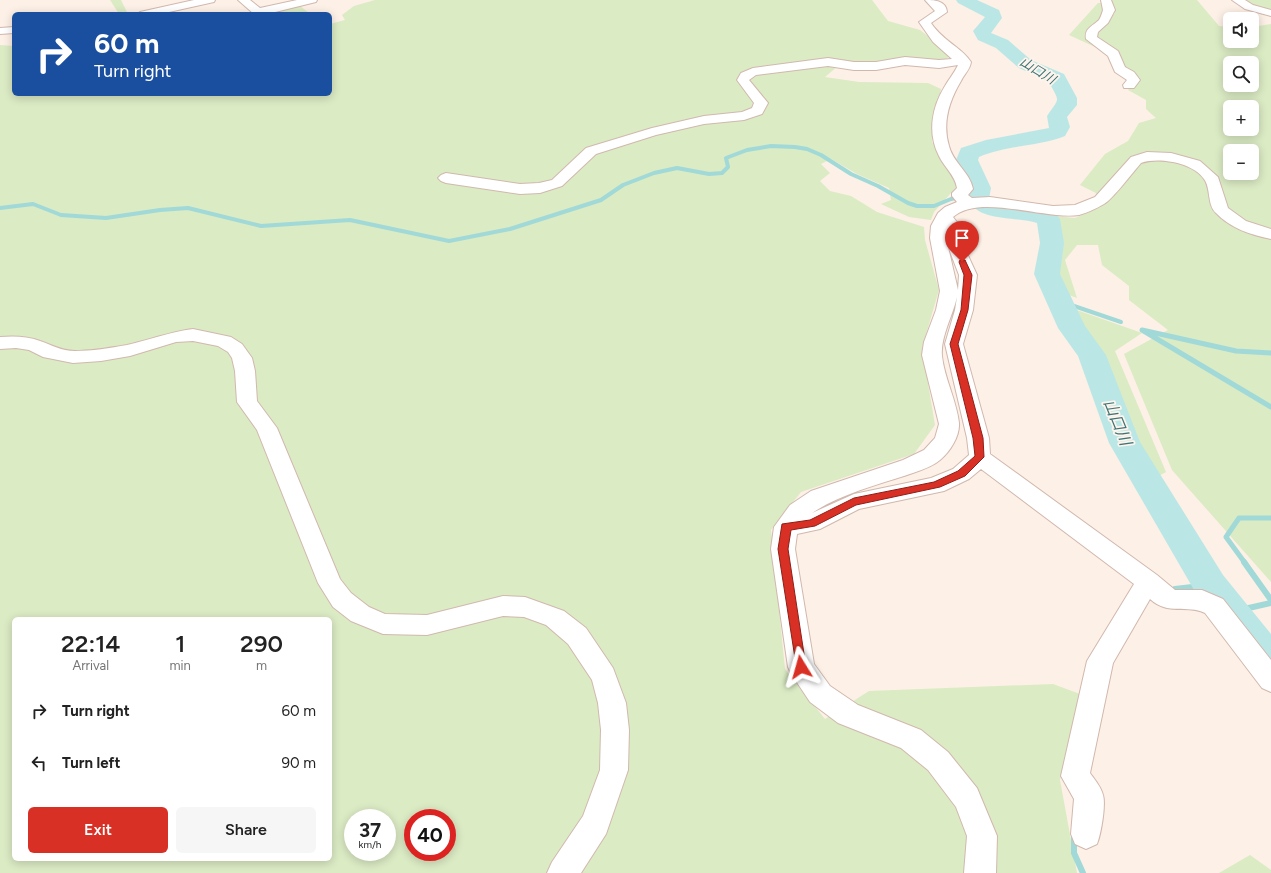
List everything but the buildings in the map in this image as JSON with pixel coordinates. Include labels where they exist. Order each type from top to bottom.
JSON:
[{"type":"street","points":[[153,12],[210,0]]},
{"type":"street","points":[[243,0],[258,12]]},
{"type":"street","points":[[263,12],[312,0]]},
{"type":"street","points":[[930,0],[941,8],[941,12],[925,22],[937,39],[965,62],[964,67],[948,90],[938,125],[940,143],[945,154],[964,180],[965,189],[960,193],[965,199],[1053,211],[1078,210],[1100,200],[1136,160],[1147,156],[1171,157],[1195,164],[1211,177],[1221,210],[1240,224],[1260,232],[1271,234]]},
{"type":"street","points":[[1106,0],[1109,10],[1104,21],[1093,30],[1091,35],[1092,39],[1114,54],[1119,69],[1130,75],[1134,80],[1129,85]]},
{"type":"street","points":[[1237,0],[1249,7],[1271,13]]},
{"type":"street","points":[[0,31],[12,30]]},
{"type":"street","points":[[446,178],[520,189],[540,188],[557,183],[591,151],[652,132],[704,120],[744,116],[757,111],[761,103],[743,80],[744,76],[753,72],[828,62],[854,66],[876,66],[906,61],[939,64],[956,62],[961,58]]},
{"type":"street","points":[[965,199],[944,216],[939,226],[938,238],[950,291],[946,310],[933,342],[932,354],[949,424],[945,440],[932,455],[911,465],[819,497],[798,511],[786,527],[783,549],[801,667],[820,694],[848,714],[911,739],[938,761],[967,798],[982,836],[980,873]]},
{"type":"street","points":[[944,216],[952,226],[957,249],[968,275],[964,310],[954,344],[978,438],[980,457],[1148,582],[1162,595],[1172,600],[1202,600],[1214,606],[1271,680]]},
{"type":"street","points":[[0,343],[16,342],[34,345],[50,353],[73,357],[108,354],[130,350],[174,337],[205,337],[224,341],[235,348],[242,358],[245,371],[247,402],[267,428],[330,583],[342,600],[360,614],[383,624],[404,625],[427,625],[503,606],[525,607],[555,618],[577,636],[594,658],[604,676],[612,703],[615,730],[614,770],[595,824],[563,873]]},
{"type":"street","points":[[786,527],[812,523],[854,502],[936,485],[962,474],[980,457]]},
{"type":"street","points":[[1086,834],[1089,796],[1075,776],[1100,661],[1148,582]]},
{"type":"green space","points":[[110,0],[121,0],[127,12],[118,12]]},
{"type":"green space","points":[[375,0],[872,0],[888,21],[920,30],[952,55],[943,61],[861,65],[823,59],[817,62],[838,66],[825,77],[859,82],[928,83],[941,89],[932,142],[959,184],[934,212],[931,220],[909,217],[881,204],[891,200],[889,188],[857,174],[831,159],[821,164],[830,173],[820,181],[830,191],[851,196],[877,212],[924,227],[925,240],[939,290],[922,348],[935,425],[914,454],[801,492],[771,530],[785,669],[825,719],[869,691],[1053,684],[1080,694],[1060,780],[1077,873],[0,873],[0,45],[12,46],[12,96],[332,96],[332,23],[345,20],[342,15],[354,6]]},
{"type":"green space","points":[[1110,0],[1197,0],[1219,26],[1223,26],[1223,48],[1259,48],[1259,26],[1271,24],[1271,582],[1172,470],[1124,354],[1168,330],[1129,300],[1129,286],[1102,265],[1098,245],[1077,245],[1065,260],[1077,298],[1061,292],[1053,275],[1060,244],[1054,216],[1075,218],[1094,210],[1096,193],[1080,185],[1105,154],[1128,141],[1139,123],[1156,118],[1146,109],[1146,100],[1128,90],[1140,78],[1124,71],[1096,38],[1098,32],[1115,13]]},
{"type":"green space","points":[[1244,0],[1271,0],[1271,13],[1251,6]]},
{"type":"green space","points":[[1098,3],[1104,3],[1102,17],[1089,29],[1106,52],[1069,35]]},
{"type":"green space","points":[[299,5],[308,12],[273,12]]},
{"type":"green space","points":[[1071,308],[1142,333],[1115,351],[1166,472],[1157,477],[1137,446],[1105,360]]},
{"type":"green space","points":[[1250,855],[1271,870],[1271,873],[1219,873]]},
{"type":"waterway","name":"山口川","points":[[964,0],[993,14],[994,18],[982,31],[984,36],[1002,44],[1025,64],[1057,78],[1067,98],[1067,105],[1057,116],[1060,127],[1058,132],[1050,135],[986,146],[969,153],[967,160],[980,188],[978,193],[979,197]]},
{"type":"waterway","points":[[0,208],[33,204],[61,215],[106,218],[160,210],[188,208],[261,226],[350,220],[449,241],[510,229],[601,200],[623,185],[654,173],[677,168],[709,174],[722,173],[728,167],[726,158],[747,150],[771,146],[807,149],[821,155],[851,174],[878,186],[908,203],[917,206],[934,206],[951,199],[978,193]]},
{"type":"waterway","name":"山口川","points":[[984,205],[1000,210],[1033,214],[1048,219],[1052,243],[1047,274],[1072,328],[1092,355],[1125,443],[1210,585],[1271,662]]},
{"type":"waterway","points":[[1058,298],[1074,306],[1121,322]]},
{"type":"waterway","points":[[1271,353],[1236,351],[1142,330],[1271,407]]},
{"type":"waterway","points":[[1245,563],[1226,537],[1239,518],[1271,518]]},
{"type":"waterway","points":[[1244,562],[1271,600]]},
{"type":"waterway","points":[[1175,589],[1210,585]]},
{"type":"waterway","points":[[1231,612],[1271,603]]},
{"type":"waterway","points":[[1074,836],[1074,853],[1083,873]]},
{"type":"route","points":[[801,667],[783,549],[786,527],[812,523],[854,502],[936,485],[962,474],[980,457],[978,438],[954,344],[964,310],[968,275],[962,262]]}]
